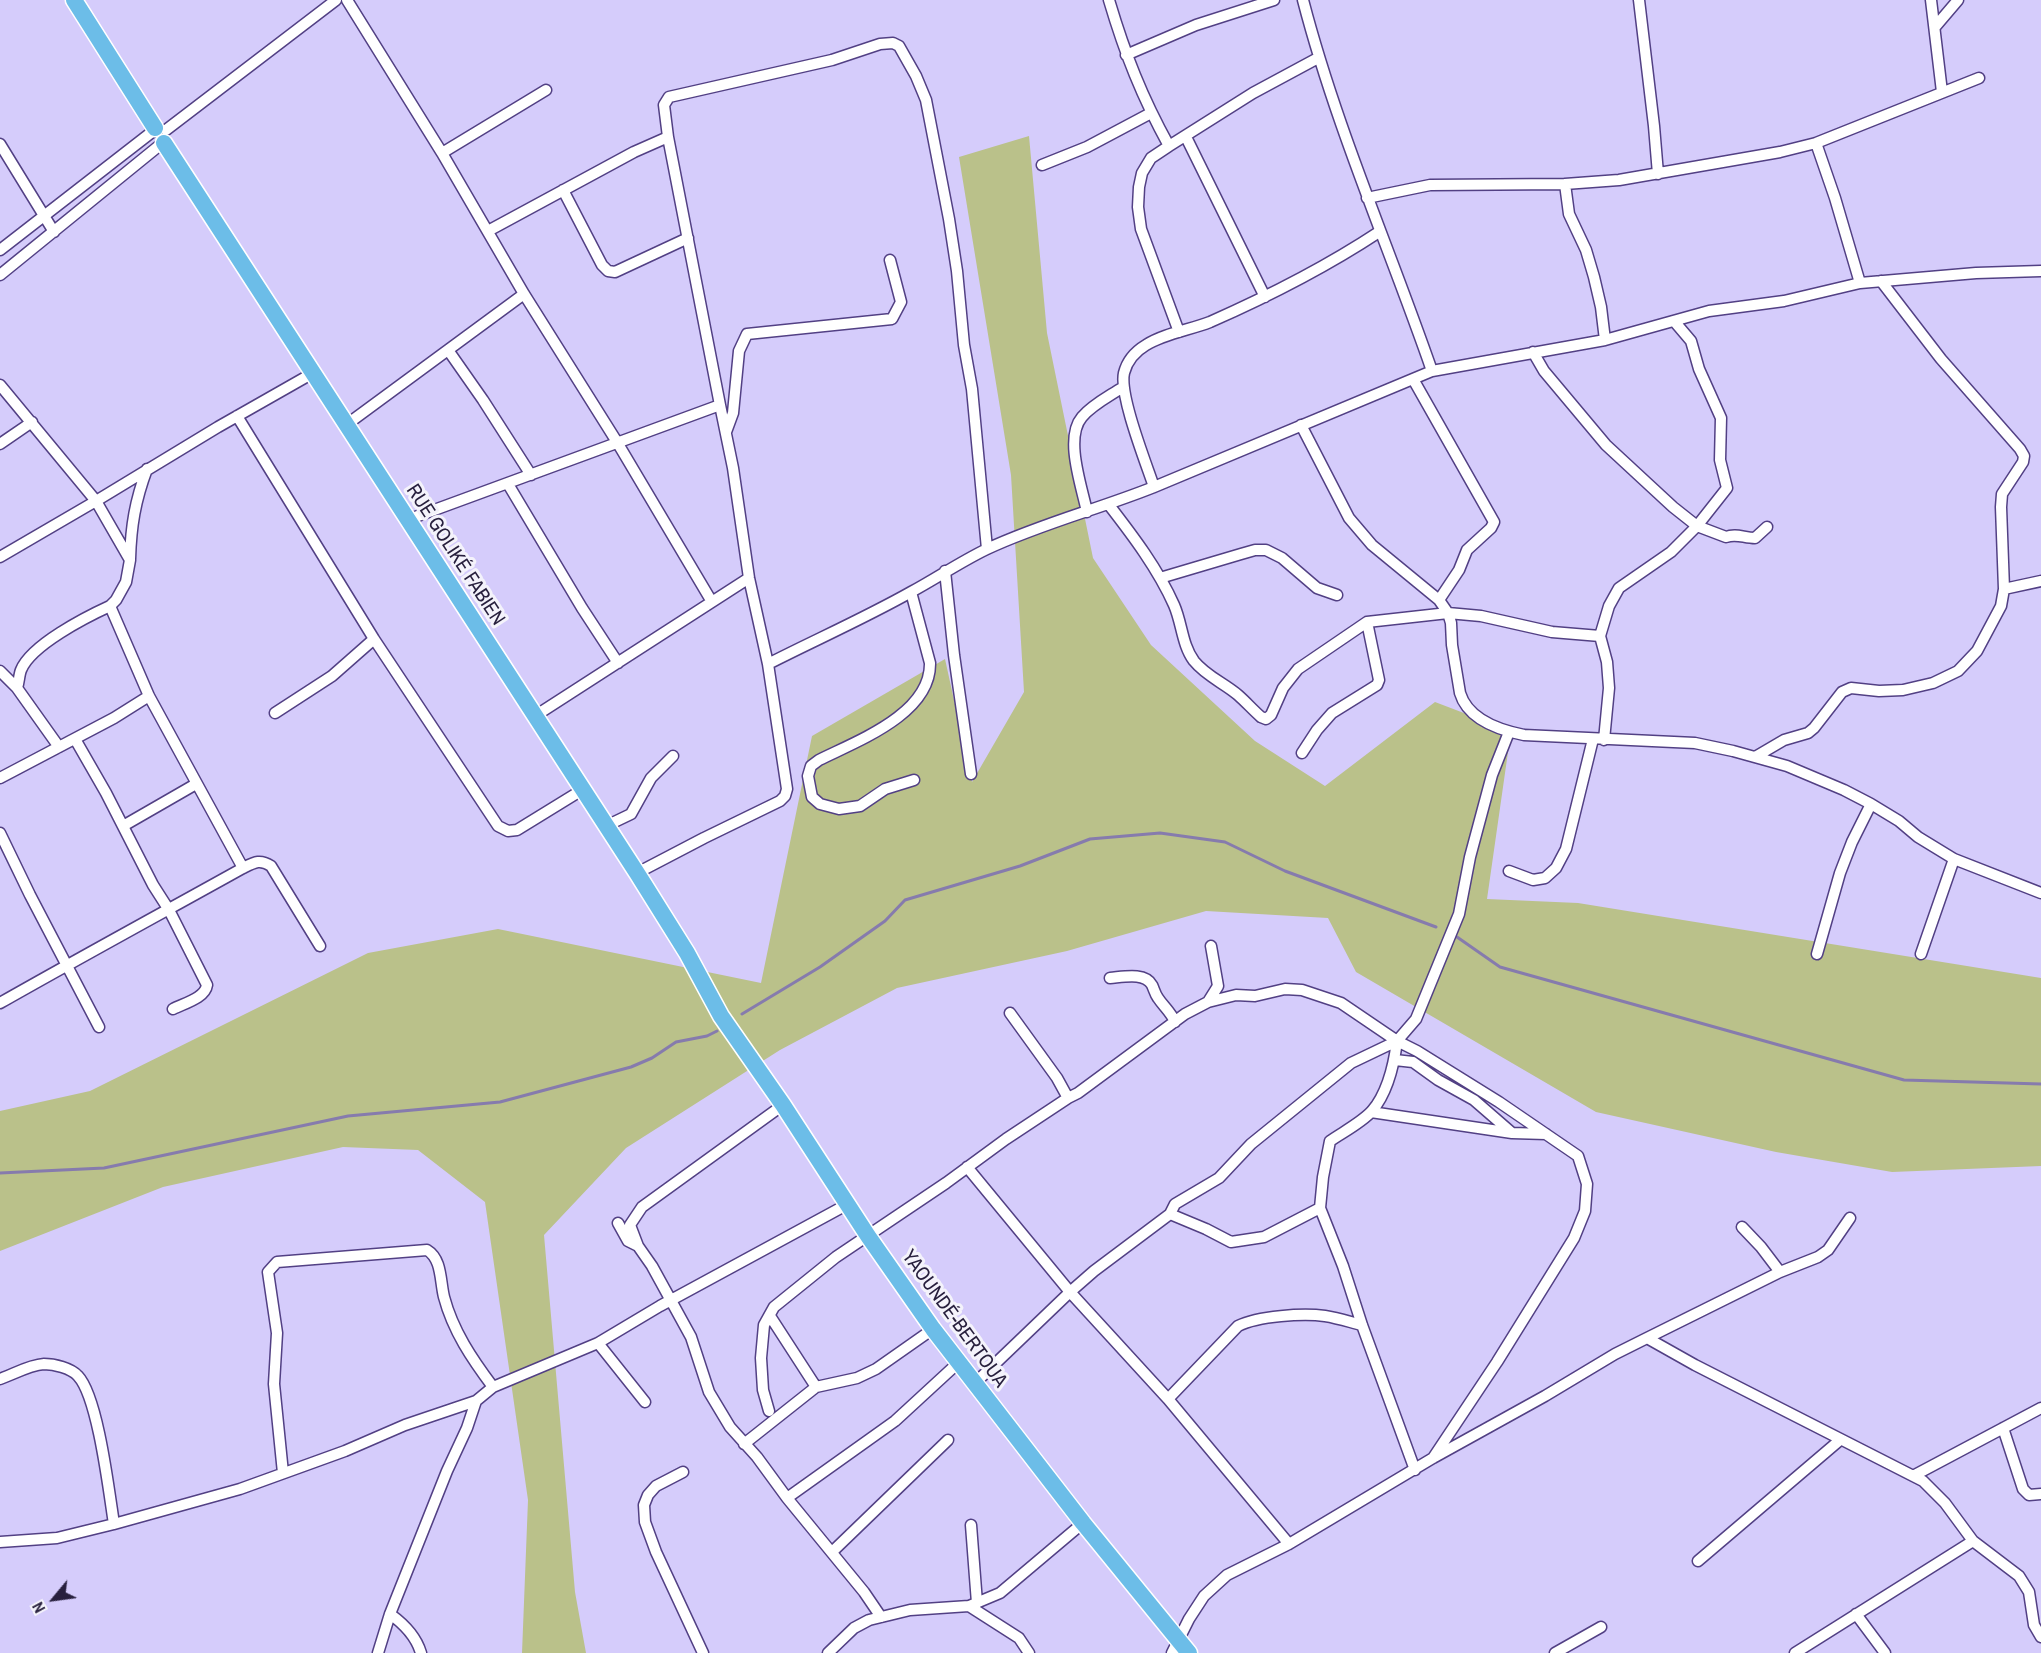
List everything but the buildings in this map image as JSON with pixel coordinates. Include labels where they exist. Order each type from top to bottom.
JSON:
[{"type":"highway","name":"RUE GOLIKÉ FABIEN","points":[[74,0],[407,520],[638,873],[709,991]]},
{"type":"highway","name":"YAOUNDÉ-BERTOUA","points":[[709,991],[721,1016],[933,1329],[1175,1646],[1190,1653]]},
{"type":"street","points":[[0,250],[44,216],[160,136],[336,0]]},
{"type":"street","points":[[347,0],[442,153],[524,294],[617,442],[712,602]]},
{"type":"street","points":[[1109,0],[1125,55],[1150,113],[1169,146]]},
{"type":"street","points":[[1125,55],[1196,25],[1274,0]]},
{"type":"street","points":[[1303,0],[1318,58],[1379,232],[1432,371]]},
{"type":"street","points":[[1639,0],[1658,174]]},
{"type":"street","points":[[1931,0],[1941,92]]},
{"type":"street","points":[[1935,27],[1958,0]]},
{"type":"street","points":[[638,873],[780,801],[787,789],[768,664],[749,578],[726,433],[668,137],[664,105],[669,97],[832,60],[880,44],[893,43],[898,46],[916,76],[926,99],[949,219],[957,270],[964,345],[972,390],[987,549]]},
{"type":"street","points":[[1179,332],[1141,229],[1138,207],[1142,173],[1151,159],[1169,146],[1253,93],[1318,58]]},
{"type":"street","points":[[1367,198],[1430,185],[1565,184],[1619,180],[1726,163],[1816,143],[1979,78]]},
{"type":"street","points":[[442,153],[546,90]]},
{"type":"street","points":[[1042,165],[1087,147],[1150,113]]},
{"type":"street","points":[[0,274],[54,232],[160,136]]},
{"type":"street","points":[[488,231],[634,152],[668,137]]},
{"type":"street","points":[[1186,137],[1265,297]]},
{"type":"street","points":[[1816,143],[1860,283]]},
{"type":"street","points":[[0,144],[54,232]]},
{"type":"street","points":[[1565,184],[1569,214],[1586,250],[1594,277],[1605,340]]},
{"type":"street","points":[[563,190],[602,265],[608,271],[615,272],[688,238]]},
{"type":"street","points":[[1154,487],[1123,387],[1124,372],[1131,357],[1146,345],[1207,323],[1265,297],[1343,256],[1379,232]]},
{"type":"street","points":[[726,433],[733,413],[739,351],[747,334],[892,319],[901,302],[890,260]]},
{"type":"street","points":[[768,664],[912,592],[945,571],[987,549],[1030,530],[1154,487],[1432,371],[1605,340],[1709,311],[1784,301],[1860,283],[1976,273],[2041,271]]},
{"type":"street","points":[[1755,757],[1784,740],[1808,733],[1842,692],[1851,688],[1879,691],[1903,690],[1933,683],[1958,671],[1977,651],[2001,606],[2004,589],[2002,494],[2023,462],[2024,456],[2020,448],[1941,359],[1881,281]]},
{"type":"street","points":[[346,425],[524,294]]},
{"type":"street","points":[[1509,871],[1533,880],[1545,878],[1556,868],[1566,849],[1598,739],[1609,688],[1608,662],[1600,636],[1609,606],[1619,588],[1671,552],[1697,526],[1726,488],[1720,460],[1721,418],[1699,369],[1690,341],[1674,321]]},
{"type":"street","points":[[448,350],[531,475]]},
{"type":"street","points":[[1533,352],[1544,370],[1606,445],[1697,526],[1726,537],[1732,534],[1747,538],[1755,538],[1767,527]]},
{"type":"street","points":[[0,557],[313,373]]},
{"type":"street","points":[[1413,380],[1494,522],[1491,528],[1467,550],[1459,570],[1439,600]]},
{"type":"street","points":[[0,385],[96,501],[130,560]]},
{"type":"street","points":[[1087,512],[1074,447],[1074,430],[1089,410],[1123,387]]},
{"type":"street","points":[[407,520],[720,405]]},
{"type":"street","points":[[237,416],[374,639],[498,826],[507,831],[517,830],[582,790]]},
{"type":"street","points":[[0,444],[32,422]]},
{"type":"street","points":[[1301,425],[1349,518],[1372,545],[1439,600],[1448,613],[1462,701],[1471,713],[1497,729],[1536,737],[1695,743],[1755,757],[1796,770],[1844,790],[1899,821],[1918,837],[1954,859],[2041,893]]},
{"type":"street","points":[[17,688],[22,668],[38,650],[55,636],[110,606],[116,600],[126,582],[134,510],[137,494],[147,469]]},
{"type":"street","points":[[508,484],[582,608],[618,663]]},
{"type":"street","points":[[1109,504],[1160,578],[1175,606],[1185,644],[1195,662],[1238,694],[1261,717],[1266,719],[1271,715],[1283,688],[1298,669],[1367,622],[1448,613],[1481,616],[1552,632],[1600,636]]},
{"type":"street","points":[[1160,578],[1255,550],[1266,550],[1282,558],[1317,588],[1337,595]]},
{"type":"street","points":[[945,571],[954,656],[971,774]]},
{"type":"street","points":[[535,716],[749,578]]},
{"type":"street","points":[[2004,589],[2041,581]]},
{"type":"street","points":[[912,592],[930,663],[930,674],[915,702],[892,723],[819,760],[811,766],[808,776],[812,797],[820,804],[839,809],[860,806],[885,789],[914,780]]},
{"type":"street","points":[[110,606],[149,696],[243,868]]},
{"type":"street","points":[[1302,753],[1332,713],[1377,686],[1379,680],[1367,622]]},
{"type":"street","points":[[275,713],[332,676],[374,639]]},
{"type":"street","points":[[1,674],[22,668]]},
{"type":"street","points":[[1,674],[17,688],[59,747]]},
{"type":"street","points":[[0,778],[114,718],[149,696]]},
{"type":"street","points":[[974,1384],[1070,1292],[1170,1214],[1175,1204],[1219,1178],[1251,1144],[1351,1063],[1397,1041],[1416,1019],[1459,914],[1470,857],[1492,775],[1509,732]]},
{"type":"street","points":[[75,739],[153,885],[169,910],[207,985],[206,991],[201,995],[174,1009]]},
{"type":"street","points":[[606,826],[630,814],[651,778],[673,756]]},
{"type":"street","points":[[123,826],[196,784]]},
{"type":"street","points":[[1817,954],[1840,873],[1871,804]]},
{"type":"street","points":[[0,833],[99,1027]]},
{"type":"street","points":[[1921,954],[1954,859]]},
{"type":"street","points":[[0,1003],[255,861],[263,861],[271,866],[320,946]]},
{"type":"street","points":[[1208,1002],[1218,986],[1210,946]]},
{"type":"street","points":[[1110,978],[1142,977],[1151,982],[1157,998],[1167,1007],[1175,1022]]},
{"type":"street","points":[[769,1411],[763,1390],[761,1358],[764,1325],[774,1307],[836,1257],[1006,1139],[1078,1093],[1185,1014],[1208,1002],[1236,995],[1255,996],[1285,989],[1302,990],[1341,1003],[1397,1041],[1499,1102],[1578,1156],[1587,1184],[1585,1210],[1574,1238],[1497,1362],[1433,1458]]},
{"type":"street","points":[[1010,1013],[1057,1078],[1068,1098]]},
{"type":"street","points":[[1397,1041],[1395,1060],[1384,1093],[1371,1112],[1330,1141],[1320,1208],[1343,1266],[1415,1470]]},
{"type":"street","points":[[1395,1060],[1413,1062],[1438,1080],[1474,1100],[1512,1133]]},
{"type":"street","points":[[783,1105],[642,1207],[630,1226],[638,1246],[690,1337],[709,1392],[730,1427],[757,1457],[864,1592],[880,1617]]},
{"type":"street","points":[[1371,1112],[1512,1133],[1546,1134]]},
{"type":"street","points":[[967,1167],[1070,1292],[1168,1399],[1290,1544]]},
{"type":"street","points":[[0,1542],[57,1538],[240,1489],[345,1451],[405,1425],[476,1401],[493,1387],[598,1343],[670,1300],[848,1204]]},
{"type":"street","points":[[1170,1214],[1231,1242],[1264,1237],[1320,1208]]},
{"type":"street","points":[[1175,1646],[1204,1596],[1227,1575],[1290,1544],[1433,1458],[1615,1354],[1780,1272],[1818,1257],[1828,1250],[1850,1218]]},
{"type":"street","points":[[618,1223],[628,1241],[638,1246]]},
{"type":"street","points":[[1742,1227],[1780,1272]]},
{"type":"street","points":[[283,1473],[274,1384],[277,1333],[268,1272],[277,1262],[427,1250],[436,1260],[443,1295],[452,1323],[476,1364],[493,1387]]},
{"type":"street","points":[[770,1316],[816,1387]]},
{"type":"street","points":[[1168,1399],[1238,1326],[1249,1321],[1278,1317],[1324,1316],[1362,1325]]},
{"type":"street","points":[[744,1444],[816,1387],[857,1378],[876,1369],[933,1329]]},
{"type":"street","points":[[1647,1338],[1923,1481],[1945,1503],[1973,1541],[2019,1576],[2029,1592],[2034,1625],[2041,1637]]},
{"type":"street","points":[[598,1343],[645,1402]]},
{"type":"street","points":[[788,1498],[895,1421],[958,1363]]},
{"type":"street","points":[[0,1379],[32,1366],[45,1364],[73,1372],[80,1377],[95,1417],[114,1524]]},
{"type":"street","points":[[378,1653],[390,1614],[476,1401]]},
{"type":"street","points":[[1913,1476],[2041,1408]]},
{"type":"street","points":[[2003,1428],[2023,1489],[2029,1495],[2041,1494]]},
{"type":"street","points":[[832,1552],[948,1440]]},
{"type":"street","points":[[1698,1561],[1840,1440]]},
{"type":"street","points":[[683,1472],[656,1486],[648,1495],[644,1505],[645,1522],[700,1652]]},
{"type":"street","points":[[828,1653],[854,1628],[869,1620],[910,1610],[973,1605],[1000,1593],[1083,1523]]},
{"type":"street","points":[[971,1525],[973,1605]]},
{"type":"street","points":[[1795,1653],[1973,1541]]},
{"type":"street","points":[[973,1605],[1019,1638],[1029,1653]]},
{"type":"street","points":[[390,1614],[403,1623],[421,1653]]},
{"type":"street","points":[[1856,1614],[1871,1631],[1885,1653]]},
{"type":"street","points":[[1555,1653],[1601,1627]]},
{"type":"green space","points":[[1029,136],[1047,333],[1093,558],[1151,645],[1255,741],[1325,786],[1435,702],[1511,731],[1487,899],[1578,903],[2041,978],[2041,1166],[1892,1172],[1776,1152],[1596,1112],[1356,972],[1328,918],[1206,911],[1067,951],[897,988],[780,1050],[626,1148],[544,1235],[575,1592],[586,1653],[522,1653],[528,1500],[485,1202],[418,1150],[343,1147],[163,1187],[0,1251],[0,1111],[90,1091],[368,953],[498,929],[761,983],[812,736],[945,659],[972,782],[1024,692],[1011,475],[959,157]]},
{"type":"waterway","points":[[742,1014],[820,967],[885,921],[905,900],[1020,866],[1090,839],[1160,833],[1225,842],[1285,871],[1436,927]]},
{"type":"waterway","points":[[1457,937],[1500,967],[1904,1080],[2041,1084]]},
{"type":"waterway","points":[[0,1173],[104,1168],[348,1116],[500,1102],[631,1067],[652,1058],[676,1042],[707,1036],[717,1031]]}]
